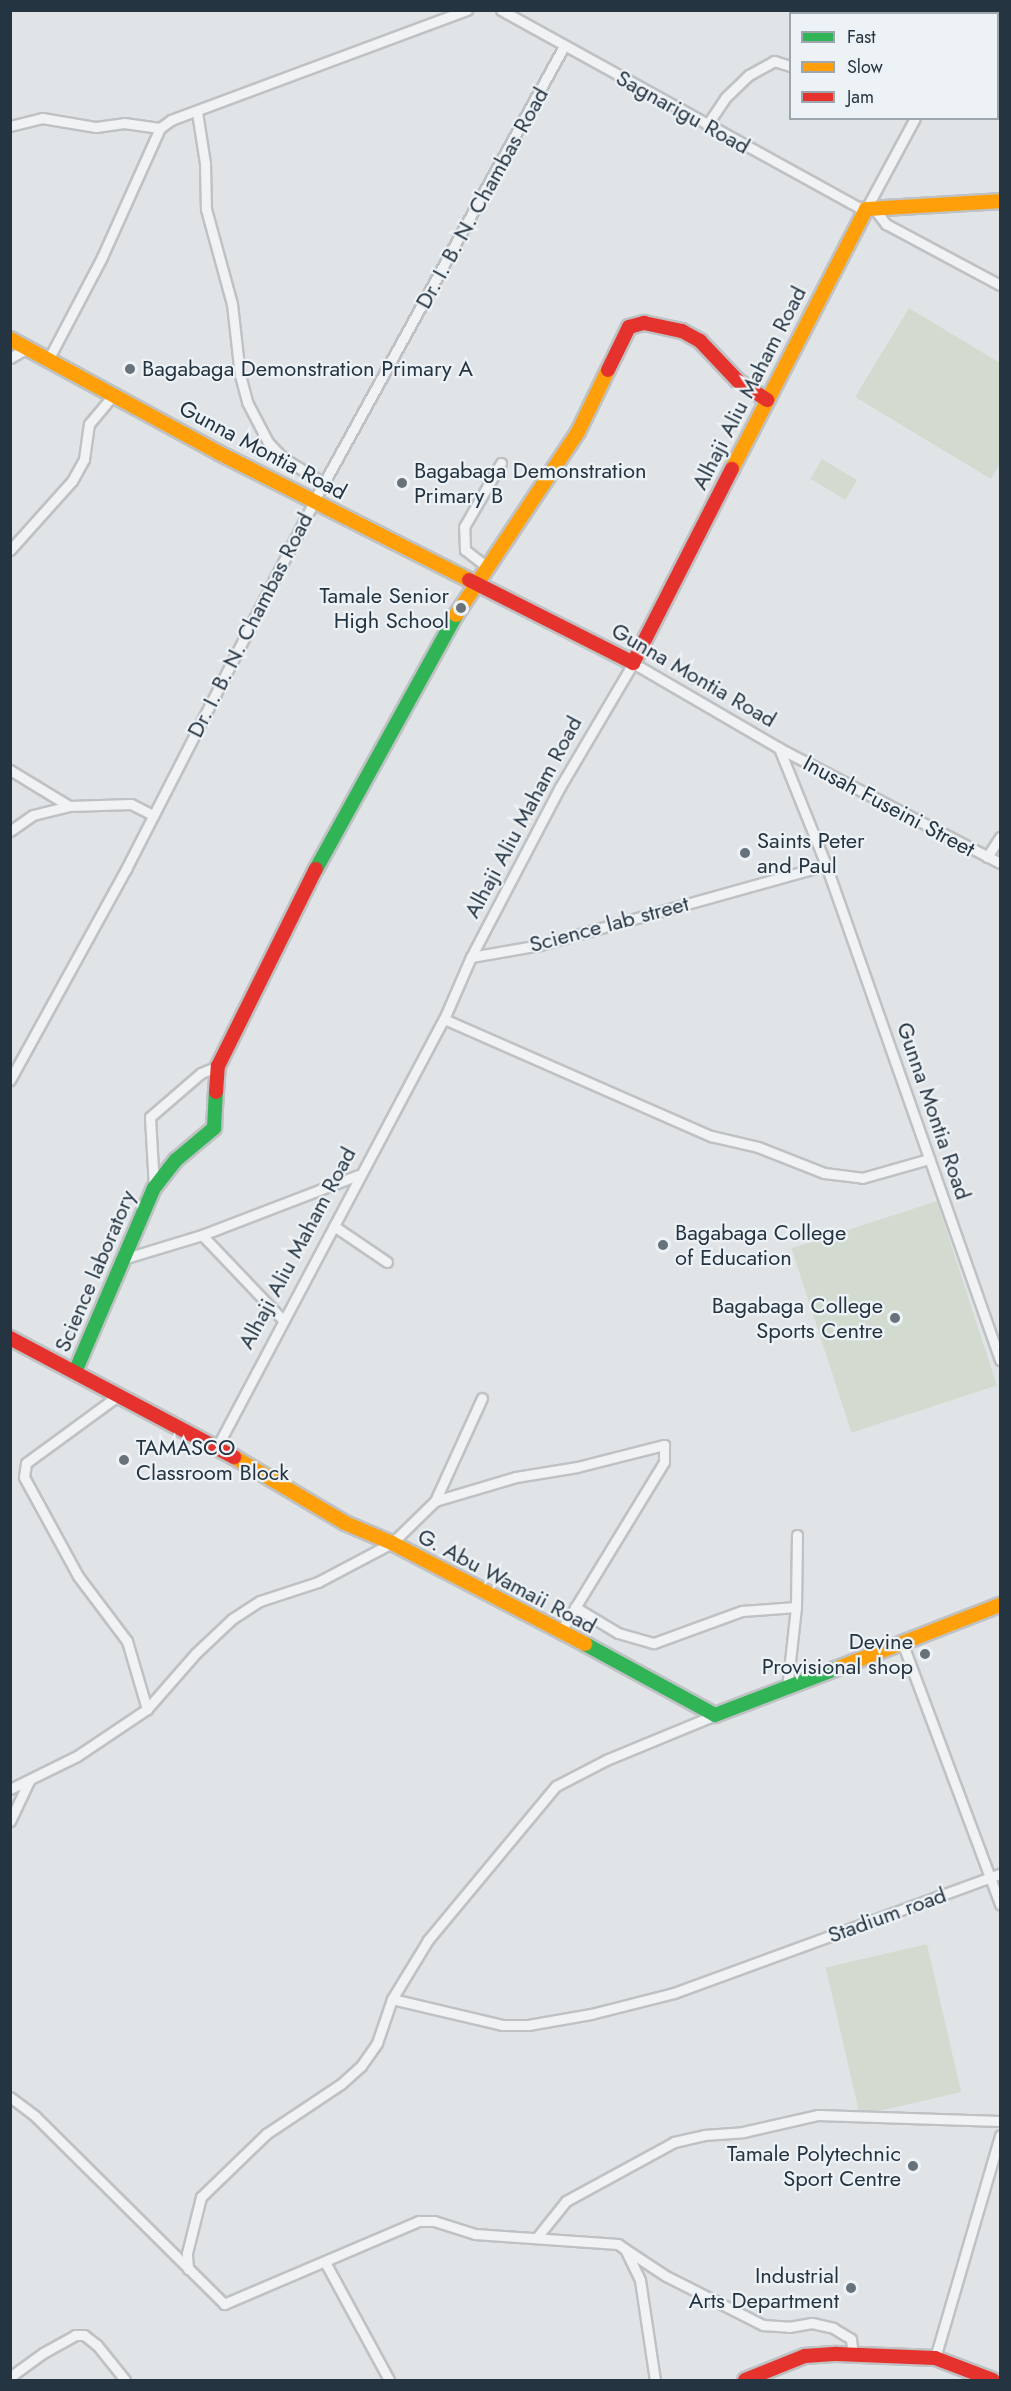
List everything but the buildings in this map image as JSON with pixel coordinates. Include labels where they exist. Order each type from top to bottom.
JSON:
[{"type":"street","points":[[10,126],[42,118],[96,128],[124,123],[160,128],[467,10]]},
{"type":"street","name":"Sagnarigu Road","points":[[501,10],[855,206],[871,209],[883,221],[899,231],[1000,285]]},
{"type":"street","name":"Dr. I. B. N. Chambas Road","points":[[10,1080],[153,815],[314,501],[564,46]]},
{"type":"street","points":[[707,125],[725,98],[749,75],[774,61],[789,66]]},
{"type":"street","points":[[197,112],[205,163],[206,209],[232,304],[240,375],[247,402],[268,442],[283,458],[324,483]]},
{"type":"street","points":[[914,120],[871,209],[1000,201]]},
{"type":"street","points":[[48,360],[102,257],[160,128]]},
{"type":"street","name":"Alhaji Aliu Maham Road","points":[[217,1446],[282,1319],[334,1226],[358,1175],[444,1019],[471,957],[560,787],[633,663],[767,400],[871,209]]},
{"type":"street","points":[[154,1188],[150,1117],[201,1073],[218,1066],[322,857],[474,583],[578,432],[632,324],[652,323],[682,330],[700,341],[738,381],[767,400]]},
{"type":"street","name":"Gunna Montia Road","points":[[10,339],[314,501],[633,663],[779,748],[826,865],[1000,1360]]},
{"type":"street","points":[[10,358],[27,348]]},
{"type":"street","points":[[10,550],[72,481],[84,459],[89,424],[114,394]]},
{"type":"street","points":[[487,567],[465,550],[464,527],[501,463]]},
{"type":"street","name":"Inusah Fuseini Street","points":[[779,748],[1000,863]]},
{"type":"street","points":[[10,770],[69,806]]},
{"type":"street","points":[[10,831],[33,814],[69,806],[131,804],[153,815]]},
{"type":"street","points":[[987,857],[1000,837]]},
{"type":"street","name":"Science lab street","points":[[471,957],[540,945],[634,915],[745,888],[826,865]]},
{"type":"street","points":[[444,1019],[711,1136],[758,1147],[824,1173],[862,1178],[929,1159]]},
{"type":"street","name":"Science laboratory","points":[[75,1372],[154,1188],[176,1160],[214,1128],[218,1066]]},
{"type":"street","points":[[122,1259],[202,1235],[358,1175]]},
{"type":"street","points":[[334,1226],[387,1262]]},
{"type":"street","points":[[202,1235],[282,1319]]},
{"type":"street","name":"G. Abu Wamaii Road","points":[[10,1338],[217,1446],[345,1523],[392,1543],[422,1562],[561,1631],[715,1715]]},
{"type":"street","points":[[119,1395],[24,1469],[78,1576],[127,1641],[147,1709]]},
{"type":"street","points":[[10,1789],[77,1756],[147,1709],[232,1619],[260,1601],[318,1582],[392,1543],[435,1501],[482,1398]]},
{"type":"street","points":[[435,1501],[516,1477],[577,1467],[664,1445],[664,1462],[561,1631]]},
{"type":"street","points":[[787,1688],[796,1607],[797,1535]]},
{"type":"street","points":[[188,2269],[187,2253],[201,2197],[266,2134],[341,2084],[361,2066],[376,2043],[392,1999],[428,1940],[556,1786],[596,1765],[715,1715],[1000,1605]]},
{"type":"street","points":[[575,1607],[618,1633],[654,1643],[742,1611],[796,1607]]},
{"type":"street","points":[[902,1642],[996,1876],[1000,1904]]},
{"type":"street","points":[[10,1821],[28,1781]]},
{"type":"street","name":"Stadium road","points":[[392,1999],[468,2018],[528,2025],[674,1993],[996,1876]]},
{"type":"street","points":[[10,2097],[35,2116],[224,2304],[419,2221],[434,2221],[475,2234],[538,2236],[618,2244],[666,2276],[763,2325],[789,2327],[812,2323],[833,2328],[850,2339],[853,2355]]},
{"type":"street","points":[[538,2236],[566,2201],[684,2140],[818,2115],[1000,2121]]},
{"type":"street","points":[[935,2358],[1000,2135]]},
{"type":"street","points":[[625,2249],[640,2280],[655,2380]]},
{"type":"street","points":[[325,2262],[389,2380]]},
{"type":"street","points":[[10,2377],[43,2353],[75,2335],[84,2335],[97,2345],[125,2380]]},
{"type":"street","points":[[745,2380],[805,2356],[853,2355],[935,2358],[993,2380]]},
{"type":"shaded area","points":[[909,308],[1000,363],[1000,464],[991,479],[855,397]]},
{"type":"shaded area","points":[[822,459],[857,480],[845,500],[810,479]]},
{"type":"shaded area","name":"Bagabaga College Sports Centre","points":[[937,1201],[997,1386],[851,1433],[791,1248]]},
{"type":"shaded area","points":[[927,1944],[961,2092],[860,2115],[826,1967]]},
{"type":"traffic: fast","points":[[316,869],[456,615]]},
{"type":"traffic: fast","points":[[75,1372],[154,1188],[176,1160],[214,1128],[216,1092]]},
{"type":"traffic: fast","points":[[585,1644],[715,1715],[838,1668]]},
{"type":"traffic: slow","points":[[732,469],[866,209],[1000,201]]},
{"type":"traffic: slow","points":[[10,339],[219,453],[469,580]]},
{"type":"traffic: slow","points":[[456,615],[578,432],[608,370]]},
{"type":"traffic: slow","points":[[234,1457],[345,1523],[392,1543],[585,1644]]},
{"type":"traffic: slow","points":[[838,1668],[1000,1605]]},
{"type":"traffic: jam","points":[[608,370],[629,327],[644,323],[682,331],[700,341],[738,381],[767,400]]},
{"type":"traffic: jam","points":[[469,580],[633,663],[732,469]]},
{"type":"traffic: jam","points":[[216,1092],[218,1066],[316,869]]},
{"type":"traffic: jam","points":[[10,1338],[234,1457]]},
{"type":"traffic: jam","points":[[745,2380],[805,2356],[837,2354],[935,2358],[993,2380]]},
{"type":"place","name":"Bagabaga Demonstration Primary A","points":[[130,369]]},
{"type":"place","name":"Bagabaga Demonstration Primary B","points":[[402,483]]},
{"type":"place","name":"Tamale Senior High School","points":[[461,608]]},
{"type":"place","name":"Saints Peter and Paul","points":[[745,853]]},
{"type":"place","name":"Bagabaga College of Education","points":[[663,1245]]},
{"type":"place","name":"Bagabaga College Sports Centre","points":[[895,1318]]},
{"type":"place","name":"TAMASCO Classroom Block","points":[[124,1460]]},
{"type":"place","name":"Devine Provisional shop","points":[[925,1654]]},
{"type":"place","name":"Tamale Polytechnic Sport Centre","points":[[913,2166]]},
{"type":"place","name":"Industrial Arts Department","points":[[851,2288]]}]
